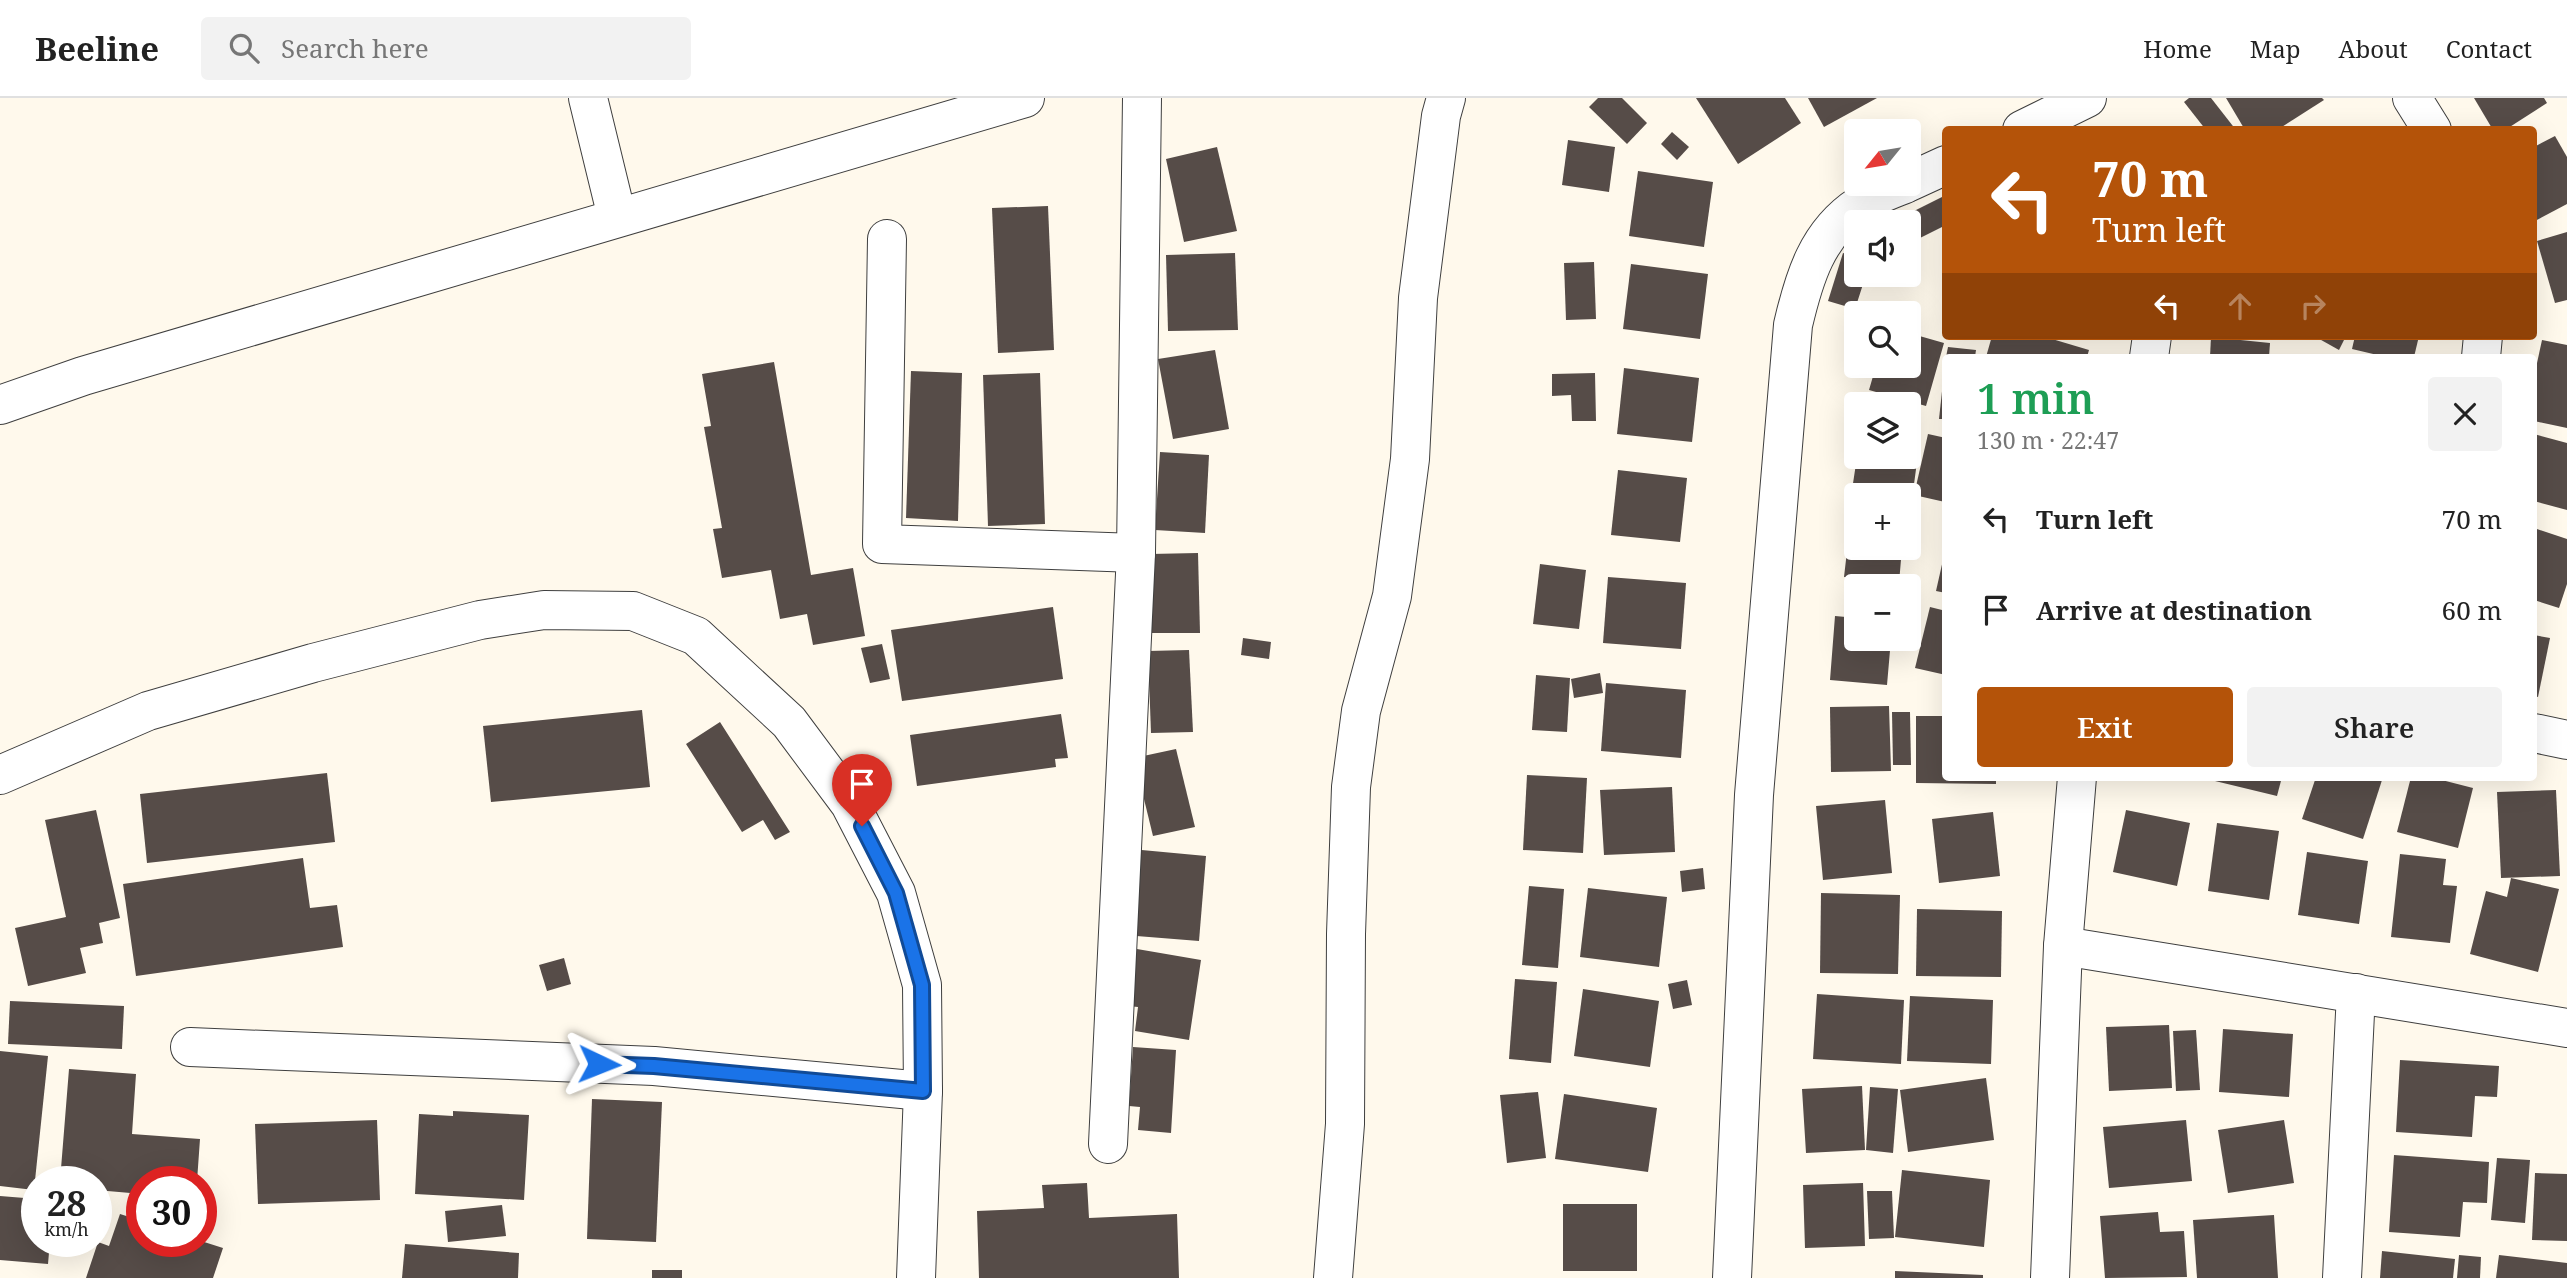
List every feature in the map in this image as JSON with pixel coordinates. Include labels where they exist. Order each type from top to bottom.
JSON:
[{"type":"street","points":[[588,98],[617,217]]},
{"type":"street","points":[[0,405],[83,376],[1025,98]]},
{"type":"street","points":[[1108,1144],[1136,553],[1142,98]]},
{"type":"street","points":[[1333,1278],[1345,1124],[1346,934],[1351,788],[1361,711],[1394,582],[1410,459],[1418,298],[1446,98]]},
{"type":"street","points":[[2412,98],[2430,126]]},
{"type":"street","points":[[2034,126],[2081,111]]},
{"type":"street","points":[[1922,176],[1942,166]]},
{"type":"street","points":[[1732,1278],[1754,794],[1793,326],[1803,281],[1823,240],[1840,220],[1862,204],[1879,196]]},
{"type":"street","points":[[887,239],[882,544],[1136,553]]},
{"type":"street","points":[[0,775],[148,711],[313,663],[480,620],[544,610],[633,611],[696,636],[789,722],[850,804],[896,893],[922,985],[923,1091],[916,1278]]},
{"type":"street","points":[[2537,734],[2567,740]]},
{"type":"street","points":[[2050,1278],[2063,946],[2077,781]]},
{"type":"street","points":[[2063,946],[2567,1028]]},
{"type":"street","points":[[2342,1278],[2356,993]]},
{"type":"street","points":[[190,1047],[654,1066],[923,1091]]},
{"type":"building","points":[[1598,98],[1622,98],[1647,123],[1627,144],[1589,107]]},
{"type":"building","points":[[1696,98],[1785,98],[1801,123],[1738,164]]},
{"type":"building","points":[[1808,98],[1877,98],[1824,127]]},
{"type":"building","points":[[2189,98],[2211,98],[2233,126],[2203,126],[2184,102]]},
{"type":"building","points":[[2226,98],[2324,100],[2283,126],[2243,126]]},
{"type":"building","points":[[2474,98],[2544,98],[2547,103],[2511,126],[2491,126]]},
{"type":"building","points":[[1672,132],[1689,147],[1677,160],[1661,144]]},
{"type":"building","points":[[2555,136],[2567,157],[2567,204],[2537,220],[2537,145]]},
{"type":"building","points":[[1568,140],[1615,147],[1609,192],[1562,185]]},
{"type":"building","points":[[1217,147],[1237,231],[1184,242],[1166,159]]},
{"type":"building","points":[[1638,171],[1713,182],[1704,247],[1629,236]]},
{"type":"building","points":[[1942,197],[1942,227],[1921,238],[1921,210],[1916,210]]},
{"type":"building","points":[[1048,206],[1054,350],[998,353],[992,208]]},
{"type":"building","points":[[2567,232],[2567,300],[2555,303],[2537,241]]},
{"type":"building","points":[[1235,253],[1238,330],[1168,331],[1166,255]]},
{"type":"building","points":[[1844,253],[1844,287],[1862,287],[1858,301],[1844,301],[1844,306],[1828,301]]},
{"type":"building","points":[[1594,262],[1596,319],[1566,320],[1564,263]]},
{"type":"building","points":[[1631,264],[1708,274],[1700,339],[1623,329]]},
{"type":"building","points":[[1921,336],[1944,343],[1926,406],[1921,405],[1921,392],[1869,390],[1872,378],[1921,378]]},
{"type":"building","points":[[1991,340],[2055,340],[2089,350],[2088,354],[1987,354]]},
{"type":"building","points":[[2211,340],[2270,343],[2269,354],[2210,354]]},
{"type":"building","points":[[2321,340],[2344,340],[2339,350]]},
{"type":"building","points":[[2354,340],[2418,340],[2415,354],[2373,354],[2352,349]]},
{"type":"building","points":[[2542,340],[2567,345],[2567,428],[2537,422],[2537,363]]},
{"type":"building","points":[[1948,347],[1976,350],[1975,354],[1947,354]]},
{"type":"building","points":[[1215,350],[1229,429],[1173,439],[1158,359]]},
{"type":"building","points":[[774,362],[811,575],[853,568],[865,636],[813,645],[807,614],[780,619],[771,570],[722,578],[713,529],[722,528],[704,427],[711,426],[702,374]]},
{"type":"building","points":[[1624,368],[1699,378],[1692,442],[1617,434]]},
{"type":"building","points":[[911,371],[962,373],[958,521],[906,518]]},
{"type":"building","points":[[1040,373],[1045,524],[988,526],[983,375]]},
{"type":"building","points":[[1595,373],[1596,421],[1572,421],[1571,395],[1552,396],[1552,374]]},
{"type":"building","points":[[1942,391],[1942,419],[1939,419]]},
{"type":"building","points":[[1928,434],[1942,437],[1942,501],[1921,497],[1921,483],[1917,483]]},
{"type":"building","points":[[2537,435],[2567,443],[2567,510],[2537,502]]},
{"type":"building","points":[[1160,452],[1209,455],[1205,533],[1155,530]]},
{"type":"building","points":[[1855,469],[1916,469],[1914,483],[1853,483]]},
{"type":"building","points":[[1618,470],[1687,478],[1680,542],[1611,535]]},
{"type":"building","points":[[2537,529],[2567,539],[2567,584],[2559,608],[2537,601]]},
{"type":"building","points":[[1198,553],[1200,633],[1152,633],[1150,554]]},
{"type":"building","points":[[1846,560],[1901,560],[1900,574],[1844,574]]},
{"type":"building","points":[[1540,564],[1586,570],[1579,629],[1533,624]]},
{"type":"building","points":[[1942,564],[1942,592],[1936,591]]},
{"type":"building","points":[[1608,577],[1686,583],[1681,649],[1603,643]]},
{"type":"building","points":[[1053,607],[1063,679],[902,701],[891,630]]},
{"type":"building","points":[[1930,607],[1942,610],[1942,674],[1915,668]]},
{"type":"building","points":[[1835,616],[1844,617],[1844,651],[1890,651],[1887,685],[1830,680]]},
{"type":"building","points":[[2537,636],[2550,638],[2537,697]]},
{"type":"building","points":[[1243,638],[1271,642],[1269,659],[1241,655]]},
{"type":"building","points":[[882,644],[890,679],[870,683],[861,648]]},
{"type":"building","points":[[1189,650],[1193,732],[1151,733],[1148,651]]},
{"type":"building","points":[[1600,673],[1603,693],[1574,698],[1571,679]]},
{"type":"building","points":[[1536,675],[1570,678],[1567,732],[1532,730]]},
{"type":"building","points":[[1606,683],[1686,690],[1681,758],[1601,751]]},
{"type":"building","points":[[1889,706],[1891,771],[1831,772],[1830,707]]},
{"type":"building","points":[[642,710],[650,787],[491,802],[483,726]]},
{"type":"building","points":[[1892,712],[1910,712],[1911,765],[1893,765]]},
{"type":"building","points":[[1061,714],[1068,758],[1055,759],[1056,767],[917,786],[910,735]]},
{"type":"building","points":[[1916,716],[1942,716],[1942,781],[1996,781],[1996,784],[1916,783]]},
{"type":"building","points":[[720,722],[790,832],[775,840],[763,820],[742,832],[686,744]]},
{"type":"building","points":[[1176,749],[1195,827],[1153,836],[1134,758]]},
{"type":"building","points":[[327,773],[335,842],[147,863],[140,794]]},
{"type":"building","points":[[1527,775],[1587,778],[1583,853],[1523,850]]},
{"type":"building","points":[[2215,781],[2281,781],[2277,796]]},
{"type":"building","points":[[2315,781],[2382,781],[2363,839],[2302,819]]},
{"type":"building","points":[[2410,781],[2446,781],[2473,788],[2458,848],[2397,832]]},
{"type":"building","points":[[1672,787],[1675,852],[1604,855],[1600,790]]},
{"type":"building","points":[[2556,790],[2560,876],[2501,878],[2497,792]]},
{"type":"building","points":[[1885,800],[1892,873],[1823,880],[1816,806]]},
{"type":"building","points":[[96,810],[120,918],[99,923],[103,943],[80,948],[86,973],[28,986],[15,928],[66,917],[45,820]]},
{"type":"building","points":[[2126,810],[2190,823],[2177,886],[2113,872]]},
{"type":"building","points":[[1993,812],[2000,876],[1939,883],[1932,819]]},
{"type":"building","points":[[2217,823],[2279,831],[2269,900],[2208,891]]},
{"type":"building","points":[[1131,849],[1206,856],[1199,941],[1124,935]]},
{"type":"building","points":[[2307,852],[2368,861],[2359,924],[2298,915]]},
{"type":"building","points":[[2400,854],[2446,859],[2443,885],[2457,886],[2450,943],[2391,937]]},
{"type":"building","points":[[303,858],[310,908],[337,905],[343,947],[136,976],[123,884]]},
{"type":"building","points":[[1703,868],[1705,889],[1682,892],[1680,871]]},
{"type":"building","points":[[2511,878],[2559,889],[2538,972],[2470,954],[2486,891],[2507,897]]},
{"type":"building","points":[[1529,886],[1564,889],[1558,968],[1522,965]]},
{"type":"building","points":[[1588,888],[1667,897],[1659,967],[1580,957]]},
{"type":"building","points":[[1821,893],[1900,895],[1898,974],[1820,973]]},
{"type":"building","points":[[1917,909],[2002,911],[2001,977],[1916,976]]},
{"type":"building","points":[[1137,949],[1201,960],[1189,1040],[1135,1031],[1138,1007],[1128,1006]]},
{"type":"building","points":[[564,958],[571,984],[547,991],[539,965]]},
{"type":"building","points":[[1515,979],[1557,982],[1551,1063],[1509,1059]]},
{"type":"building","points":[[1687,980],[1692,1005],[1673,1009],[1668,984]]},
{"type":"building","points":[[1583,989],[1659,1001],[1650,1067],[1574,1056]]},
{"type":"building","points":[[1817,994],[1904,1000],[1901,1064],[1813,1059]]},
{"type":"building","points":[[1910,996],[1993,1000],[1991,1064],[1907,1061]]},
{"type":"building","points":[[10,1001],[124,1006],[122,1049],[8,1044]]},
{"type":"building","points":[[2169,1025],[2172,1088],[2109,1091],[2106,1027]]},
{"type":"building","points":[[2223,1029],[2293,1034],[2289,1097],[2219,1092]]},
{"type":"building","points":[[2196,1030],[2200,1090],[2176,1091],[2173,1031]]},
{"type":"building","points":[[1133,1047],[1176,1050],[1171,1133],[1138,1130],[1140,1107],[1129,1106]]},
{"type":"building","points":[[0,1051],[48,1056],[37,1166],[21,1166],[21,1188],[0,1186]]},
{"type":"building","points":[[2400,1060],[2499,1066],[2497,1097],[2475,1096],[2472,1137],[2396,1132]]},
{"type":"building","points":[[69,1069],[136,1074],[132,1134],[200,1139],[198,1166],[126,1166],[126,1193],[112,1191],[112,1166],[61,1166]]},
{"type":"building","points":[[1986,1078],[1994,1140],[1908,1152],[1900,1090]]},
{"type":"building","points":[[1862,1086],[1865,1150],[1806,1153],[1802,1089]]},
{"type":"building","points":[[1870,1087],[1898,1089],[1893,1153],[1866,1150]]},
{"type":"building","points":[[1538,1092],[1546,1158],[1507,1163],[1500,1095]]},
{"type":"building","points":[[1564,1094],[1657,1108],[1648,1172],[1555,1159]]},
{"type":"building","points":[[592,1099],[662,1102],[656,1242],[587,1239]]},
{"type":"building","points":[[453,1111],[529,1115],[524,1200],[415,1194],[419,1114],[453,1116]]},
{"type":"building","points":[[377,1120],[380,1200],[258,1204],[255,1124]]},
{"type":"building","points":[[2186,1120],[2192,1181],[2109,1188],[2103,1127]]},
{"type":"building","points":[[2284,1120],[2294,1183],[2228,1193],[2218,1130]]},
{"type":"building","points":[[2394,1155],[2489,1162],[2487,1203],[2463,1202],[2460,1237],[2389,1232]]},
{"type":"building","points":[[2497,1158],[2530,1160],[2525,1223],[2491,1220]]},
{"type":"building","points":[[1902,1170],[1990,1180],[1984,1247],[1895,1237]]},
{"type":"building","points":[[2535,1173],[2567,1174],[2567,1241],[2532,1240]]},
{"type":"building","points":[[1087,1183],[1089,1218],[1177,1214],[1179,1278],[979,1278],[977,1211],[1044,1208],[1042,1185]]},
{"type":"building","points":[[1863,1183],[1865,1246],[1805,1248],[1803,1185]]},
{"type":"building","points":[[1867,1191],[1892,1191],[1894,1238],[1869,1239]]},
{"type":"building","points":[[0,1196],[21,1198],[21,1257],[49,1257],[48,1264],[0,1260]]},
{"type":"building","points":[[1563,1204],[1637,1204],[1637,1271],[1563,1271]]},
{"type":"building","points":[[502,1205],[506,1236],[448,1242],[445,1211]]},
{"type":"building","points":[[2158,1212],[2160,1232],[2184,1231],[2187,1277],[2105,1278],[2100,1216]]},
{"type":"building","points":[[120,1214],[126,1216],[126,1257],[217,1257],[217,1246],[223,1248],[213,1278],[86,1278],[93,1257],[112,1257],[112,1237]]},
{"type":"building","points":[[2274,1215],[2278,1278],[2197,1278],[2193,1220]]},
{"type":"building","points":[[405,1244],[519,1253],[518,1278],[402,1278]]},
{"type":"building","points":[[2382,1251],[2455,1259],[2453,1278],[2380,1278]]},
{"type":"building","points":[[2459,1255],[2481,1257],[2480,1278],[2457,1278]]},
{"type":"building","points":[[2499,1255],[2567,1263],[2567,1278],[2496,1278]]},
{"type":"building","points":[[652,1270],[682,1270],[682,1278],[652,1278]]},
{"type":"building","points":[[1895,1271],[1983,1275],[1983,1278],[1895,1278]]},
{"type":"route","points":[[599,1064],[654,1066],[923,1091],[922,985],[896,893],[862,826]]}]
